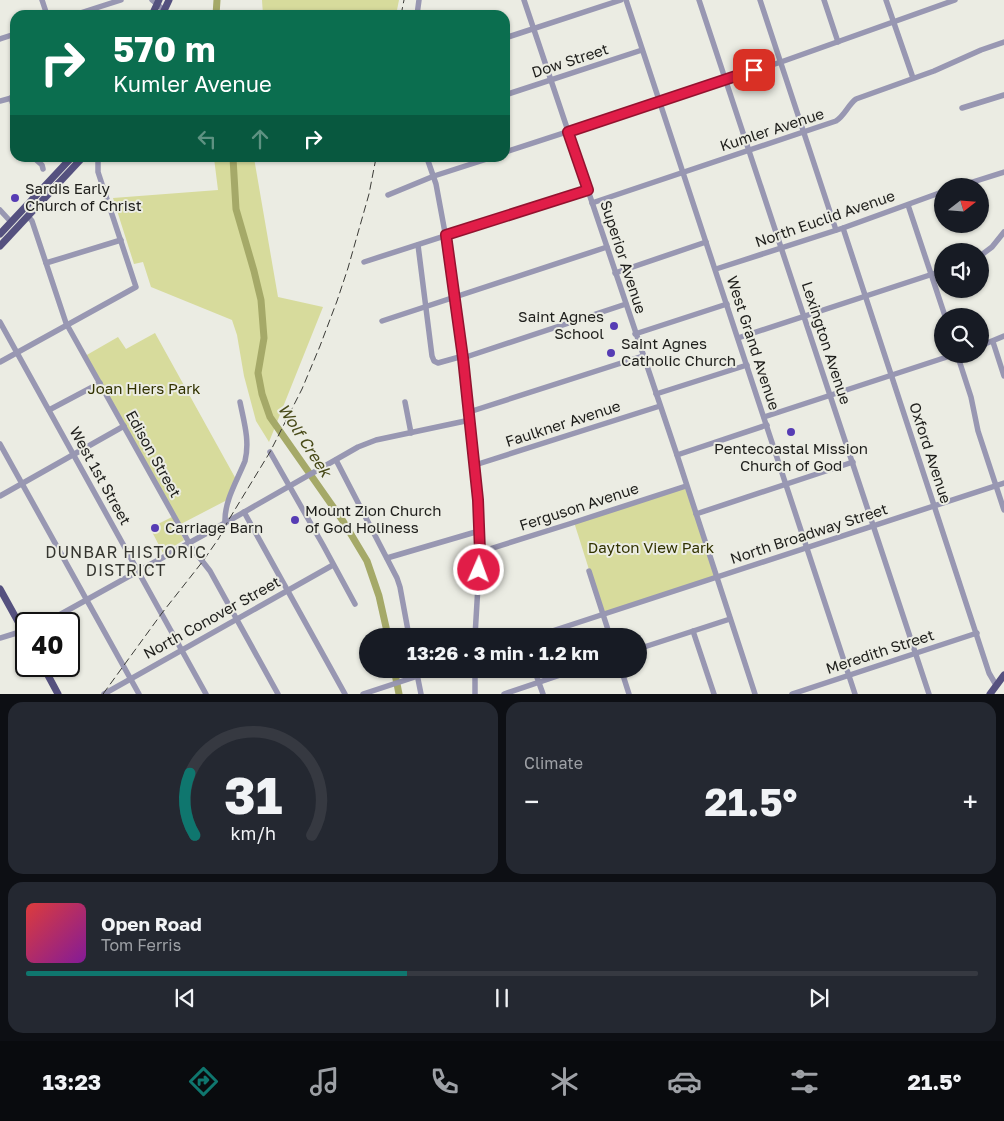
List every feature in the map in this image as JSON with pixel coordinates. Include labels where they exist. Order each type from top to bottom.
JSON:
[{"type":"main road","points":[[0,234],[67,162]]},
{"type":"main road","points":[[0,246],[78,162]]},
{"type":"main road","points":[[0,589],[15,615]]},
{"type":"main road","points":[[990,694],[1004,675]]},
{"type":"main road","points":[[49,677],[58,694]]},
{"type":"street","points":[[90,10],[121,0]]},
{"type":"street","name":"Superior Avenue","points":[[524,0],[755,694]]},
{"type":"street","points":[[510,36],[621,0]]},
{"type":"street","name":"West Grand Avenue","points":[[626,0],[855,694]]},
{"type":"street","name":"Lexington Avenue","points":[[699,0],[929,694]]},
{"type":"street","name":"Oxford Avenue","points":[[760,0],[804,132],[866,296],[976,633],[996,685]]},
{"type":"street","points":[[824,0],[838,42]]},
{"type":"street","points":[[886,0],[913,78]]},
{"type":"street","points":[[510,150],[838,42],[940,2],[955,0]]},
{"type":"street","name":"Kumler Avenue","points":[[592,202],[836,122],[844,116],[852,102],[858,98],[940,69],[981,50],[1004,42]]},
{"type":"street","name":"Dow Street","points":[[510,93],[642,50]]},
{"type":"street","points":[[962,108],[1004,95]]},
{"type":"street","points":[[39,162],[43,169]]},
{"type":"street","points":[[0,362],[136,287],[98,172],[98,162]]},
{"type":"street","points":[[429,162],[446,235],[463,357],[475,465],[480,531],[476,628]]},
{"type":"street","points":[[388,195],[434,176],[478,162]]},
{"type":"street","points":[[985,178],[1004,172]]},
{"type":"street","points":[[364,262],[588,190]]},
{"type":"street","name":"North Euclid Avenue","points":[[716,269],[840,229],[934,195]]},
{"type":"street","points":[[908,205],[942,308]]},
{"type":"street","points":[[0,210],[11,222]]},
{"type":"street","name":"Edison Street","points":[[28,216],[32,221],[67,325],[189,543],[210,571],[278,694]]},
{"type":"street","points":[[989,249],[1004,232]]},
{"type":"street","points":[[46,263],[120,240]]},
{"type":"street","points":[[615,273],[706,242]]},
{"type":"street","points":[[418,244],[432,356],[434,361],[438,363],[463,357],[626,304]]},
{"type":"street","points":[[382,321],[607,247]]},
{"type":"street","points":[[738,338],[934,274]]},
{"type":"street","points":[[635,334],[727,304]]},
{"type":"street","name":"West 1st Street","points":[[0,322],[206,694]]},
{"type":"street","points":[[989,343],[1004,336]]},
{"type":"street","points":[[993,342],[1004,376]]},
{"type":"street","points":[[469,412],[643,356]]},
{"type":"street","points":[[764,417],[934,361]]},
{"type":"street","points":[[960,363],[971,397],[978,431],[1004,510]]},
{"type":"street","points":[[656,394],[747,364]]},
{"type":"street","points":[[49,410],[100,383]]},
{"type":"street","points":[[225,523],[227,504],[247,453],[247,440],[240,402]]},
{"type":"street","points":[[405,402],[411,433]]},
{"type":"street","name":"Faulkner Avenue","points":[[475,465],[660,406]]},
{"type":"street","points":[[64,612],[364,444],[470,420]]},
{"type":"street","points":[[0,496],[124,426]]},
{"type":"street","points":[[677,455],[767,426]]},
{"type":"street","points":[[0,444],[139,694]]},
{"type":"street","points":[[270,452],[292,485],[355,604]]},
{"type":"street","points":[[333,461],[387,558],[400,587],[408,628]]},
{"type":"street","points":[[696,514],[853,462]]},
{"type":"street","name":"North Broadway Street","points":[[561,628],[1004,483]]},
{"type":"street","name":"Ferguson Avenue","points":[[480,552],[686,486]]},
{"type":"street","points":[[244,512],[345,694]]},
{"type":"street","points":[[387,558],[480,531]]},
{"type":"street","name":"North Conover Street","points":[[104,694],[333,565]]},
{"type":"street","points":[[589,571],[607,628]]},
{"type":"street","points":[[647,646],[730,619]]},
{"type":"street","points":[[693,631],[714,694]]},
{"type":"street","name":"Meredith Street","points":[[792,694],[976,633]]},
{"type":"street","points":[[0,638],[15,635]]},
{"type":"street","points":[[363,694],[412,678]]},
{"type":"street","points":[[415,678],[421,694]]},
{"type":"street","points":[[475,678],[475,694]]},
{"type":"street","points":[[537,678],[543,694]]},
{"type":"street","points":[[504,694],[551,678]]},
{"type":"street","points":[[624,678],[629,694]]},
{"type":"green space","points":[[262,0],[399,0],[397,10],[263,10]]},
{"type":"green space","points":[[214,162],[255,162],[278,297],[323,307],[269,442],[256,421],[232,320],[151,287],[143,262],[134,264],[113,198],[218,190]]},
{"type":"green space","name":"Joan Hiers Park","points":[[155,333],[237,481],[229,499],[179,525],[85,356],[118,337],[126,349]]},
{"type":"green space","name":"Dayton View Park","points":[[686,486],[716,578],[603,614],[574,522]]},
{"type":"green space","points":[[172,517],[184,540],[163,553],[150,528]]},
{"type":"waterway","name":"Wolf Creek","points":[[216,10],[217,0]]},
{"type":"waterway","name":"Wolf Creek","points":[[233,162],[236,209],[261,300],[264,338],[258,373],[262,394],[270,417],[343,521],[367,561],[379,596],[386,628]]},
{"type":"waterway","name":"Wolf Creek","points":[[396,678],[399,694]]},
{"type":"railway","points":[[402,10],[404,0]]},
{"type":"railway","points":[[103,694],[219,538],[270,452],[302,389],[337,301],[369,194],[375,162]]},
{"type":"place","name":"Sardis Early Church of Christ","points":[[15,198]]},
{"type":"place","name":"Saint Agnes School","points":[[614,326]]},
{"type":"place","name":"Saint Agnes Catholic Church","points":[[611,353]]},
{"type":"place","name":"Pentecoastal Mission Church of God","points":[[791,432]]},
{"type":"place","name":"Mount Zion Church of God Holiness","points":[[295,520]]},
{"type":"place","name":"Carriage Barn","points":[[155,528]]},
{"type":"district","name":"DUNBAR HISTORIC DISTRICT","points":[[126,561]]},
{"type":"route","points":[[479,570],[478,500],[463,358],[446,235],[588,190],[568,132],[754,70]]}]
